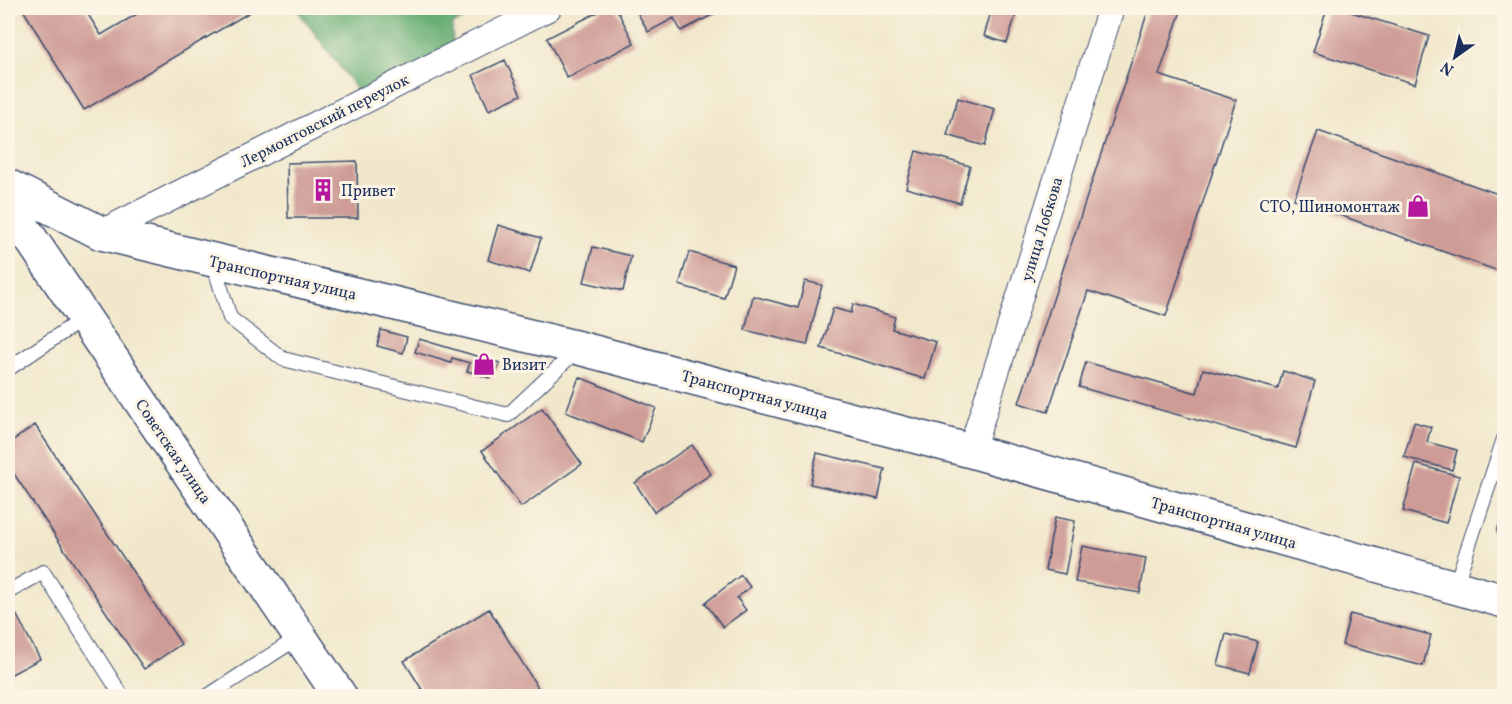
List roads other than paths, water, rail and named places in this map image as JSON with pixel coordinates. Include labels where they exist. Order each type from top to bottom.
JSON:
[{"type":"main road","name":"Транспортная улица","points":[[8,186],[101,233],[579,348],[971,451],[1504,601]]},
{"type":"main road","name":"Советская улица","points":[[8,205],[340,696]]},
{"type":"street","name":"Лермонтовский переулок","points":[[101,233],[548,8]]},
{"type":"street","name":"улица Лобкова","points":[[971,451],[1111,8]]},
{"type":"lane","points":[[212,260],[230,318],[283,359],[508,415],[579,348]]},
{"type":"lane","points":[[8,369],[84,318]]},
{"type":"lane","points":[[1455,587],[1504,440]]},
{"type":"lane","points":[[8,592],[43,572],[122,696]]},
{"type":"lane","points":[[208,696],[300,637]]},
{"type":"place","name":"Привет","points":[[323,190]]},
{"type":"place","name":"СТО, Шиномонтаж","points":[[1418,206]]},
{"type":"place","name":"Визит","points":[[484,364]]}]
